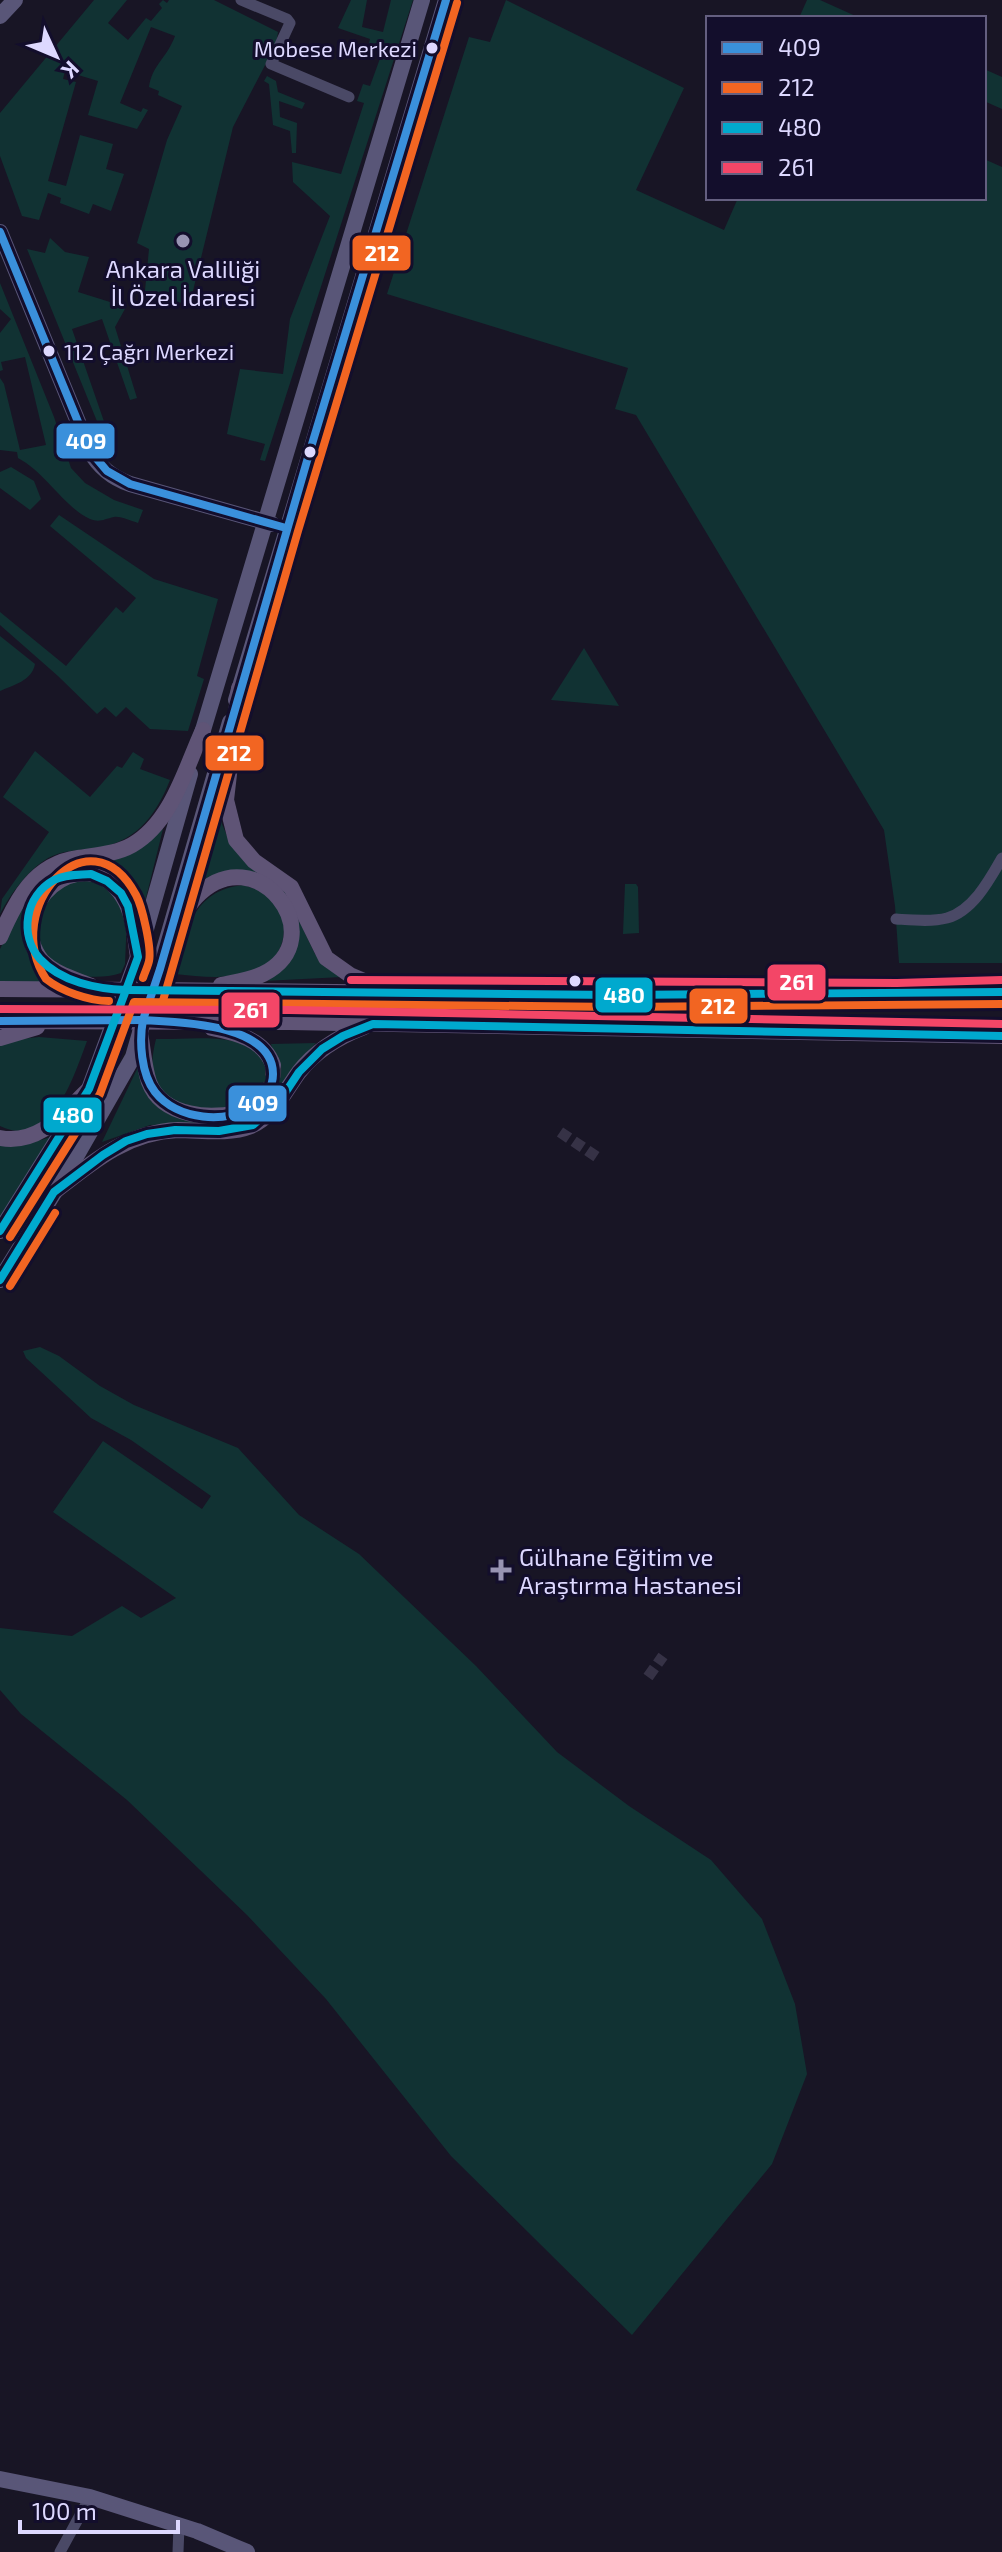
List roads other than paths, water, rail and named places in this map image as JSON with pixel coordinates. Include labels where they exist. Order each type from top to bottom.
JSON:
[{"type":"main road","points":[[0,16],[15,0]]},
{"type":"main road","points":[[0,1231],[89,1089],[138,957],[264,521],[422,0]]},
{"type":"main road","points":[[243,1111],[205,1116],[174,1108],[154,1090],[139,1060],[140,1033],[286,528],[446,0]]},
{"type":"main road","points":[[0,232],[77,421],[98,463],[126,483],[286,528]]},
{"type":"main road","points":[[239,688],[226,800],[236,840],[249,856],[291,887],[326,958],[350,975],[392,993]]},
{"type":"main road","points":[[0,937],[17,899],[45,869],[67,859],[115,852],[133,845],[150,831],[170,804],[203,730]]},
{"type":"main road","points":[[100,989],[58,973],[42,961],[30,945],[26,928],[30,907],[41,891],[55,879],[91,874],[107,881],[121,893],[128,906],[138,957]]},
{"type":"main road","points":[[161,963],[192,903],[207,889],[231,879],[245,878],[263,883],[275,892],[287,908],[292,922],[288,948],[282,959],[267,972],[241,981],[188,991]]},
{"type":"main road","points":[[0,989],[897,995],[1002,992]]},
{"type":"main road","points":[[0,1038],[63,1020]]},
{"type":"main road","points":[[0,1021],[373,1024],[1002,1036]]},
{"type":"main road","points":[[171,1021],[242,1036],[260,1045],[273,1065]]},
{"type":"main road","points":[[54,1192],[103,1155],[136,1137],[175,1130],[238,1129],[253,1125],[279,1102],[299,1072],[322,1049],[343,1036],[373,1024]]},
{"type":"main road","points":[[0,1280],[139,1060]]},
{"type":"main road","points":[[0,1138],[16,1141],[34,1136],[89,1089]]},
{"type":"main road","points":[[0,2479],[90,2497],[247,2552]]},
{"type":"street","points":[[241,0],[290,23],[271,64],[349,97]]},
{"type":"street","points":[[896,919],[946,919],[956,914],[978,894],[1002,858]]},
{"type":"street","points":[[60,2552],[90,2497]]},
{"type":"street","points":[[178,2552],[179,2526]]},
{"type":"tunnel","points":[[243,1111],[257,1104],[267,1093],[273,1065]]},
{"type":"tunnel","points":[[560,1132],[597,1157]]},
{"type":"tunnel","points":[[648,1677],[663,1656]]},
{"type":"place","name":"Mobese Merkezi","points":[[432,48]]},
{"type":"place","name":"Ankara Valiliği İl Özel İdaresi","points":[[183,241]]},
{"type":"place","name":"112 Çağrı Merkezi","points":[[49,351]]},
{"type":"place","name":"Gülhane Eğitim ve Araştırma Hastanesi","points":[[501,1570]]}]
